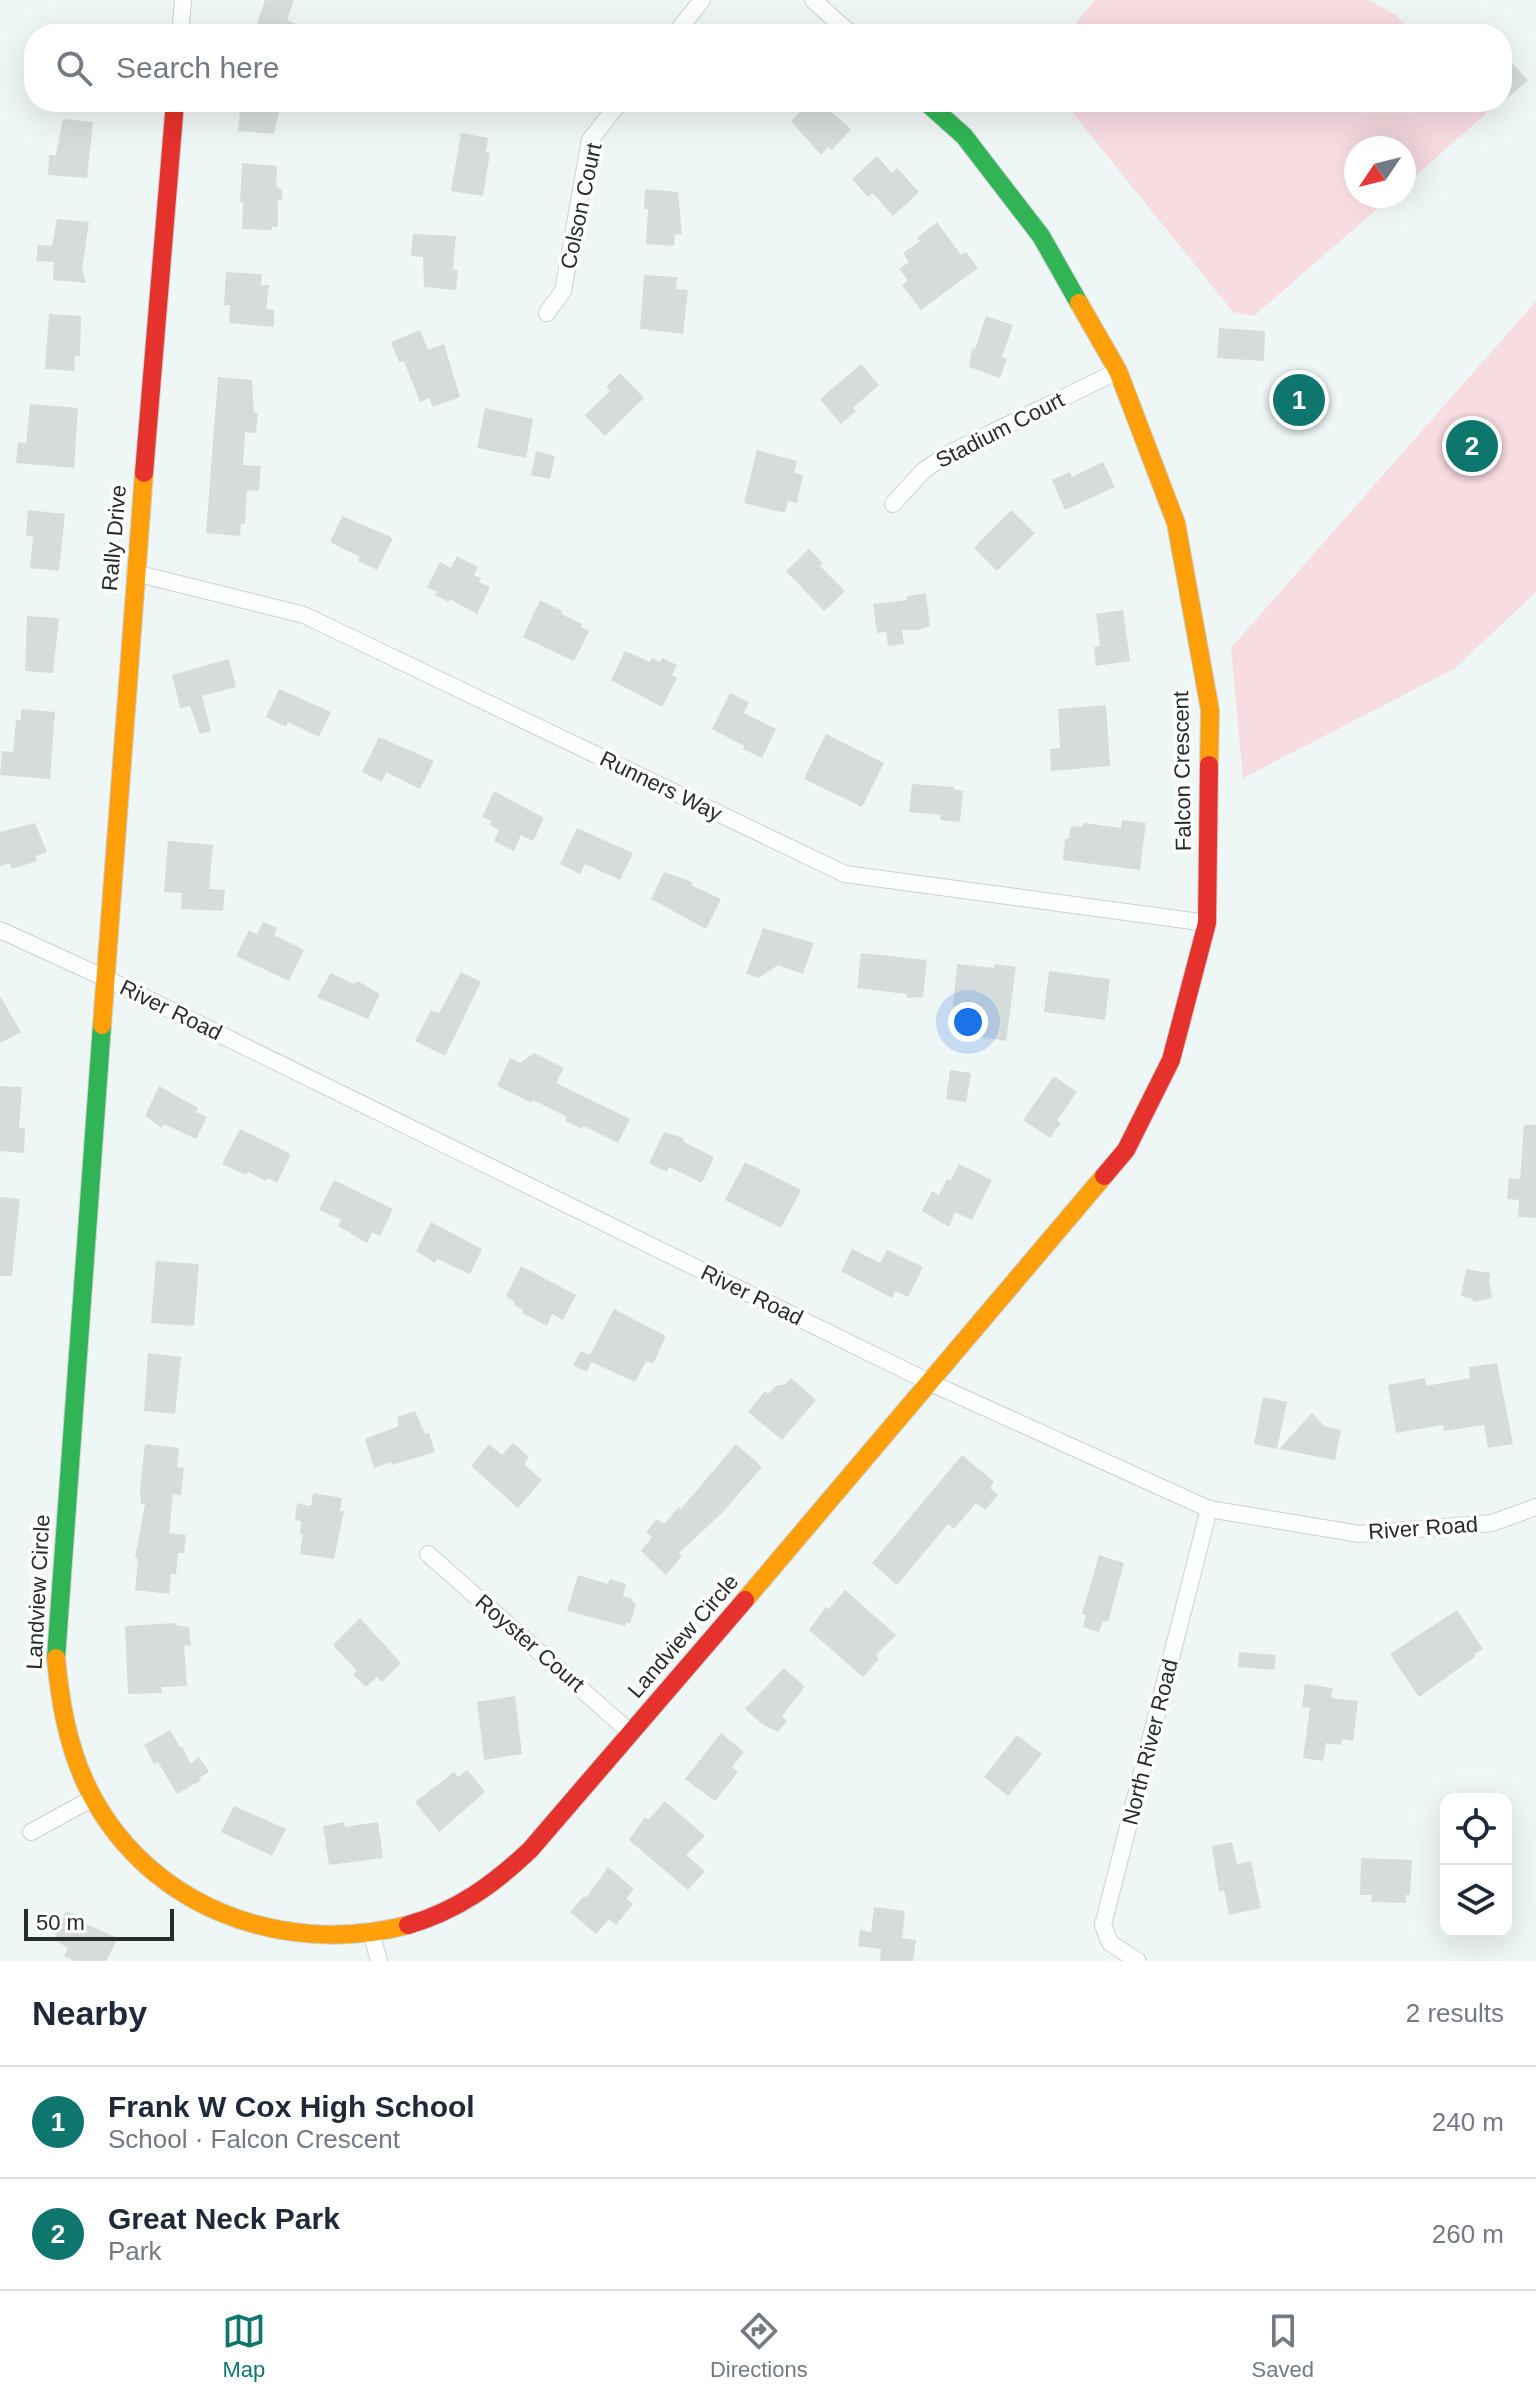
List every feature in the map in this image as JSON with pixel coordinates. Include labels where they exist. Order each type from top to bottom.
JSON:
[{"type":"street","points":[[181,24],[183,0]]},
{"type":"street","points":[[683,24],[702,0]]},
{"type":"street","points":[[813,0],[840,24]]},
{"type":"street","name":"Rally Drive","points":[[105,978],[174,112]]},
{"type":"street","name":"Colson Court","points":[[547,313],[563,291],[590,140],[612,112]]},
{"type":"street","name":"Falcon Crescent","points":[[931,1383],[1126,1150],[1171,1060],[1207,923],[1210,710],[1176,523],[1118,371],[1041,236],[964,136],[937,112]]},
{"type":"street","name":"Stadium Court","points":[[893,504],[923,471],[946,455],[1118,371]]},
{"type":"street","name":"Runners Way","points":[[135,573],[304,615],[845,874],[1207,923]]},
{"type":"street","name":"River Road","points":[[0,930],[105,978],[931,1383],[1209,1509],[1360,1534],[1492,1523],[1536,1507]]},
{"type":"street","name":"Landview Circle","points":[[105,978],[56,1658],[58,1694],[64,1729],[76,1762],[93,1798],[129,1849],[153,1872],[182,1892],[220,1911],[303,1935],[371,1932],[411,1924],[448,1911],[506,1874],[530,1850],[931,1383]]},
{"type":"street","name":"North River Road","points":[[1138,1961],[1110,1943],[1103,1925],[1209,1509]]},
{"type":"street","name":"Royster Court","points":[[428,1554],[631,1733]]},
{"type":"street","points":[[31,1832],[93,1798]]},
{"type":"street","points":[[371,1932],[379,1961]]},
{"type":"shaded area","points":[[1095,0],[1370,0],[1405,24],[1075,24]]},
{"type":"shaded area","points":[[1072,112],[1488,112],[1416,175],[1416,136],[1344,136],[1344,208],[1378,208],[1254,316],[1233,312]]},
{"type":"shaded area","points":[[1536,301],[1536,592],[1454,669],[1243,778],[1231,648]]},
{"type":"building","points":[[265,0],[294,0],[287,20],[296,24],[257,24]]},
{"type":"building","points":[[1512,63],[1528,80],[1512,94]]},
{"type":"building","points":[[240,112],[279,112],[274,134],[238,131]]},
{"type":"building","points":[[800,112],[831,112],[851,129],[832,150],[829,147],[821,155],[791,121]]},
{"type":"building","points":[[63,119],[93,122],[87,178],[48,175],[49,155],[56,155]]},
{"type":"building","points":[[461,133],[488,138],[486,152],[490,153],[483,196],[451,191]]},
{"type":"building","points":[[877,156],[892,173],[897,168],[919,192],[893,216],[873,193],[868,197],[852,179]]},
{"type":"building","points":[[242,163],[277,166],[276,186],[282,190],[282,199],[278,201],[278,227],[272,227],[272,230],[242,229]]},
{"type":"building","points":[[645,189],[678,192],[682,235],[675,234],[674,246],[646,244],[648,209],[644,209]]},
{"type":"building","points":[[57,219],[89,222],[82,269],[86,283],[53,280],[54,262],[36,261],[38,245],[52,246]]},
{"type":"building","points":[[937,222],[961,255],[966,252],[978,268],[921,310],[902,285],[908,280],[899,269],[909,262],[903,253],[920,241],[917,238]]},
{"type":"building","points":[[413,234],[456,236],[453,270],[458,270],[456,290],[424,287],[423,257],[411,256]]},
{"type":"building","points":[[226,272],[262,274],[261,285],[269,285],[266,309],[274,310],[274,327],[229,323],[230,305],[224,305]]},
{"type":"building","points":[[644,275],[677,277],[676,289],[688,290],[683,334],[640,329]]},
{"type":"building","points":[[49,314],[81,316],[80,356],[75,356],[74,371],[45,369]]},
{"type":"building","points":[[986,316],[1013,325],[1002,357],[1007,359],[1000,378],[969,367],[972,348],[975,349]]},
{"type":"building","points":[[1219,328],[1265,331],[1264,361],[1217,358]]},
{"type":"building","points":[[420,330],[428,350],[444,344],[460,397],[433,407],[429,398],[420,402],[404,361],[399,362],[391,342]]},
{"type":"building","points":[[861,364],[879,385],[853,408],[856,411],[841,424],[820,399]]},
{"type":"building","points":[[620,373],[644,398],[605,436],[585,415],[610,391],[606,387]]},
{"type":"building","points":[[218,377],[252,380],[254,413],[258,413],[256,433],[245,432],[243,465],[261,466],[259,491],[247,490],[245,524],[241,523],[240,536],[206,533]]},
{"type":"building","points":[[30,404],[78,408],[74,468],[16,463],[18,442],[26,443]]},
{"type":"building","points":[[485,408],[533,419],[526,458],[477,448]]},
{"type":"building","points":[[757,450],[797,461],[794,473],[803,475],[797,503],[788,501],[785,513],[744,503]]},
{"type":"building","points":[[536,451],[555,456],[550,479],[531,475]]},
{"type":"building","points":[[1103,462],[1115,487],[1065,510],[1052,480],[1070,472],[1072,477]]},
{"type":"building","points":[[28,510],[65,514],[59,571],[30,568],[33,536],[26,536]]},
{"type":"building","points":[[1011,510],[1035,533],[997,571],[974,548]]},
{"type":"building","points":[[342,516],[393,538],[377,570],[358,561],[360,557],[330,542]]},
{"type":"building","points":[[809,549],[823,563],[820,566],[845,591],[824,611],[786,571]]},
{"type":"building","points":[[457,556],[478,567],[474,575],[481,578],[479,582],[490,587],[477,614],[450,599],[448,602],[435,595],[437,592],[427,587],[440,562],[451,568]]},
{"type":"building","points":[[926,593],[930,626],[919,630],[902,630],[904,644],[888,646],[886,632],[877,633],[873,604],[907,600],[907,596]]},
{"type":"building","points":[[540,600],[562,611],[561,614],[589,631],[574,661],[523,637]]},
{"type":"building","points":[[1123,610],[1130,661],[1096,666],[1094,647],[1100,646],[1096,614]]},
{"type":"building","points":[[27,616],[59,618],[53,673],[25,671]]},
{"type":"building","points":[[625,651],[650,662],[652,658],[660,662],[662,658],[677,665],[672,675],[677,678],[662,707],[611,680]]},
{"type":"building","points":[[229,659],[236,687],[202,696],[211,731],[200,734],[190,706],[180,708],[172,675]]},
{"type":"building","points":[[279,689],[331,712],[319,737],[288,722],[286,727],[266,717]]},
{"type":"building","points":[[730,693],[749,702],[744,713],[776,729],[762,758],[712,729]]},
{"type":"building","points":[[1106,705],[1110,766],[1051,771],[1050,749],[1060,748],[1058,709]]},
{"type":"building","points":[[21,709],[55,712],[50,779],[0,775],[2,751],[13,752],[16,720],[21,720]]},
{"type":"building","points":[[826,734],[884,763],[862,807],[804,779]]},
{"type":"building","points":[[379,737],[434,761],[420,789],[386,772],[382,782],[362,772]]},
{"type":"building","points":[[912,784],[954,787],[963,791],[960,822],[940,820],[941,815],[909,812]]},
{"type":"building","points":[[494,791],[544,818],[533,841],[521,835],[514,851],[494,841],[499,830],[490,825],[492,821],[482,817]]},
{"type":"building","points":[[1122,820],[1146,823],[1140,870],[1063,860],[1065,839],[1069,839],[1071,826],[1081,827],[1084,823],[1121,828]]},
{"type":"building","points":[[35,823],[47,852],[36,856],[37,861],[12,869],[10,863],[0,866],[0,832]]},
{"type":"building","points":[[577,828],[633,853],[620,880],[585,864],[580,874],[560,864]]},
{"type":"building","points":[[168,841],[213,845],[209,889],[225,890],[223,911],[181,909],[182,893],[164,892]]},
{"type":"building","points":[[664,872],[692,882],[691,885],[721,899],[706,929],[651,899]]},
{"type":"building","points":[[263,922],[277,928],[274,935],[304,950],[289,981],[236,956],[249,930],[257,934]]},
{"type":"building","points":[[763,928],[814,943],[803,974],[778,965],[759,978],[746,974]]},
{"type":"building","points":[[861,953],[927,960],[923,997],[908,998],[906,994],[857,988]]},
{"type":"building","points":[[957,964],[1016,967],[1006,1041],[975,1036],[978,1010],[953,1007]]},
{"type":"building","points":[[1049,971],[1110,979],[1105,1020],[1044,1012]]},
{"type":"building","points":[[461,972],[481,982],[445,1056],[415,1041],[431,1010],[439,1013]]},
{"type":"building","points":[[331,973],[354,984],[358,981],[380,994],[368,1019],[317,997]]},
{"type":"building","points":[[0,996],[21,1032],[0,1043]]},
{"type":"building","points":[[534,1053],[564,1068],[556,1083],[630,1119],[618,1143],[584,1126],[582,1129],[565,1121],[567,1117],[497,1086],[510,1058],[520,1063]]},
{"type":"building","points":[[950,1070],[971,1073],[966,1102],[946,1099]]},
{"type":"building","points":[[1054,1076],[1077,1092],[1057,1120],[1061,1123],[1050,1138],[1023,1120]]},
{"type":"building","points":[[0,1086],[22,1087],[19,1128],[25,1128],[24,1153],[0,1151]]},
{"type":"building","points":[[159,1086],[198,1108],[196,1112],[207,1117],[196,1139],[164,1124],[162,1128],[145,1116]]},
{"type":"building","points":[[1524,1125],[1536,1125],[1536,1218],[1518,1217],[1519,1200],[1507,1199],[1509,1178],[1520,1179]]},
{"type":"building","points":[[240,1129],[291,1154],[277,1183],[248,1172],[246,1175],[222,1164]]},
{"type":"building","points":[[664,1132],[683,1138],[684,1142],[714,1157],[702,1183],[669,1167],[667,1172],[649,1163]]},
{"type":"building","points":[[745,1162],[801,1190],[781,1228],[725,1200]]},
{"type":"building","points":[[959,1164],[992,1180],[972,1220],[955,1212],[949,1227],[922,1211],[932,1191],[939,1195]]},
{"type":"building","points":[[334,1180],[393,1209],[380,1236],[372,1232],[367,1243],[338,1226],[341,1220],[319,1210]]},
{"type":"building","points":[[0,1197],[20,1199],[12,1276],[0,1276]]},
{"type":"building","points":[[431,1222],[482,1249],[470,1274],[437,1259],[435,1263],[416,1251]]},
{"type":"building","points":[[852,1249],[880,1263],[887,1250],[923,1267],[908,1297],[895,1291],[892,1298],[841,1271]]},
{"type":"building","points":[[156,1261],[199,1264],[194,1326],[151,1323]]},
{"type":"building","points":[[521,1266],[576,1295],[563,1320],[552,1314],[547,1326],[522,1313],[524,1310],[506,1296]]},
{"type":"building","points":[[1466,1269],[1491,1273],[1492,1298],[1474,1302],[1461,1296]]},
{"type":"building","points":[[614,1309],[666,1336],[653,1364],[646,1361],[635,1382],[591,1362],[587,1372],[573,1365],[581,1351],[590,1355]]},
{"type":"building","points":[[148,1353],[181,1357],[175,1414],[144,1411]]},
{"type":"building","points":[[1497,1363],[1513,1444],[1488,1448],[1484,1425],[1444,1431],[1443,1425],[1396,1433],[1388,1385],[1425,1378],[1426,1386],[1470,1378],[1469,1367]]},
{"type":"building","points":[[791,1378],[816,1400],[782,1440],[748,1412],[765,1391],[768,1394]]},
{"type":"building","points":[[1263,1397],[1287,1402],[1277,1449],[1254,1444]]},
{"type":"building","points":[[415,1411],[425,1434],[429,1433],[435,1452],[374,1468],[365,1439],[399,1426],[397,1417]]},
{"type":"building","points":[[1312,1413],[1324,1426],[1341,1430],[1335,1460],[1279,1449]]},
{"type":"building","points":[[513,1443],[529,1457],[524,1464],[542,1480],[518,1508],[471,1466],[489,1444],[502,1455]]},
{"type":"building","points":[[145,1444],[179,1448],[177,1467],[184,1468],[181,1495],[173,1494],[169,1533],[186,1535],[184,1553],[178,1553],[176,1574],[171,1574],[169,1594],[135,1590],[138,1559],[135,1558],[145,1504],[141,1504],[140,1490]]},
{"type":"building","points":[[736,1444],[762,1467],[723,1512],[679,1553],[682,1556],[666,1575],[641,1551],[652,1537],[646,1532],[657,1519],[664,1524],[679,1507],[681,1509]]},
{"type":"building","points":[[962,1455],[994,1482],[990,1488],[998,1495],[985,1510],[976,1503],[954,1529],[948,1524],[897,1585],[872,1563]]},
{"type":"building","points":[[313,1493],[342,1498],[340,1511],[344,1511],[334,1559],[300,1554],[303,1534],[300,1534],[301,1521],[295,1520],[297,1503],[311,1506]]},
{"type":"building","points":[[1099,1555],[1124,1563],[1108,1622],[1103,1621],[1099,1632],[1083,1627],[1086,1615],[1082,1614]]},
{"type":"building","points":[[578,1575],[608,1584],[610,1579],[626,1584],[623,1596],[636,1603],[630,1624],[626,1622],[625,1626],[567,1611]]},
{"type":"building","points":[[845,1590],[896,1635],[876,1655],[879,1659],[863,1677],[809,1630],[826,1607],[829,1609]]},
{"type":"building","points":[[1457,1610],[1483,1649],[1419,1697],[1390,1654]]},
{"type":"building","points":[[360,1618],[401,1663],[382,1682],[377,1677],[366,1687],[353,1674],[357,1671],[333,1645]]},
{"type":"building","points":[[175,1623],[189,1627],[191,1645],[184,1646],[187,1686],[161,1687],[162,1693],[128,1694],[125,1626]]},
{"type":"building","points":[[1239,1652],[1276,1655],[1274,1670],[1238,1667]]},
{"type":"building","points":[[784,1668],[805,1687],[782,1716],[787,1721],[778,1732],[762,1724],[745,1709]]},
{"type":"building","points":[[1305,1684],[1333,1688],[1331,1698],[1358,1701],[1353,1741],[1342,1739],[1341,1745],[1326,1743],[1323,1761],[1303,1758],[1310,1708],[1302,1707]]},
{"type":"building","points":[[515,1696],[522,1754],[484,1760],[477,1702]]},
{"type":"building","points":[[170,1730],[183,1747],[190,1764],[199,1757],[209,1772],[177,1794],[144,1745]]},
{"type":"building","points":[[721,1733],[744,1752],[732,1767],[738,1772],[715,1801],[685,1779]]},
{"type":"building","points":[[1017,1735],[1042,1754],[1008,1796],[984,1777]]},
{"type":"building","points":[[467,1770],[484,1793],[439,1832],[415,1802],[454,1772],[458,1777]]},
{"type":"building","points":[[665,1801],[705,1836],[686,1855],[705,1871],[688,1890],[629,1840],[645,1817],[648,1820]]},
{"type":"building","points":[[234,1806],[286,1829],[272,1856],[221,1832]]},
{"type":"building","points":[[344,1822],[345,1827],[378,1822],[383,1858],[329,1865],[323,1826]]},
{"type":"building","points":[[1232,1842],[1237,1864],[1251,1861],[1261,1908],[1229,1915],[1224,1890],[1219,1892],[1212,1846]]},
{"type":"building","points":[[1361,1858],[1412,1860],[1410,1895],[1406,1895],[1406,1903],[1371,1902],[1372,1895],[1360,1895]]},
{"type":"building","points":[[608,1867],[634,1889],[626,1898],[633,1904],[616,1925],[609,1919],[596,1934],[570,1912],[584,1896],[586,1898]]},
{"type":"building","points":[[874,1907],[905,1911],[902,1938],[916,1940],[913,1961],[880,1961],[881,1949],[858,1946],[860,1930],[871,1932]]},
{"type":"building","points":[[66,1911],[83,1919],[81,1922],[118,1938],[106,1961],[74,1961],[64,1956],[68,1948],[54,1940]]},
{"type":"traffic: fast","points":[[937,112],[964,136],[1041,236],[1079,303]]},
{"type":"traffic: fast","points":[[56,1658],[102,1025]]},
{"type":"traffic: slow","points":[[1079,303],[1118,371],[1176,523],[1210,710],[1209,765]]},
{"type":"traffic: slow","points":[[102,1025],[144,473]]},
{"type":"traffic: slow","points":[[745,1600],[1104,1176]]},
{"type":"traffic: slow","points":[[56,1658],[65,1721],[85,1782],[110,1825],[142,1861],[178,1890],[220,1912],[265,1927],[312,1934],[360,1933],[408,1925]]},
{"type":"traffic: jam","points":[[144,473],[174,112]]},
{"type":"traffic: jam","points":[[1104,1176],[1126,1150],[1171,1060],[1207,923],[1209,765]]},
{"type":"traffic: jam","points":[[408,1925],[443,1912],[474,1895],[530,1850],[745,1600]]},
{"type":"place","name":"Frank W Cox High School","points":[[1299,400]]},
{"type":"place","name":"Great Neck Park","points":[[1472,446]]}]
